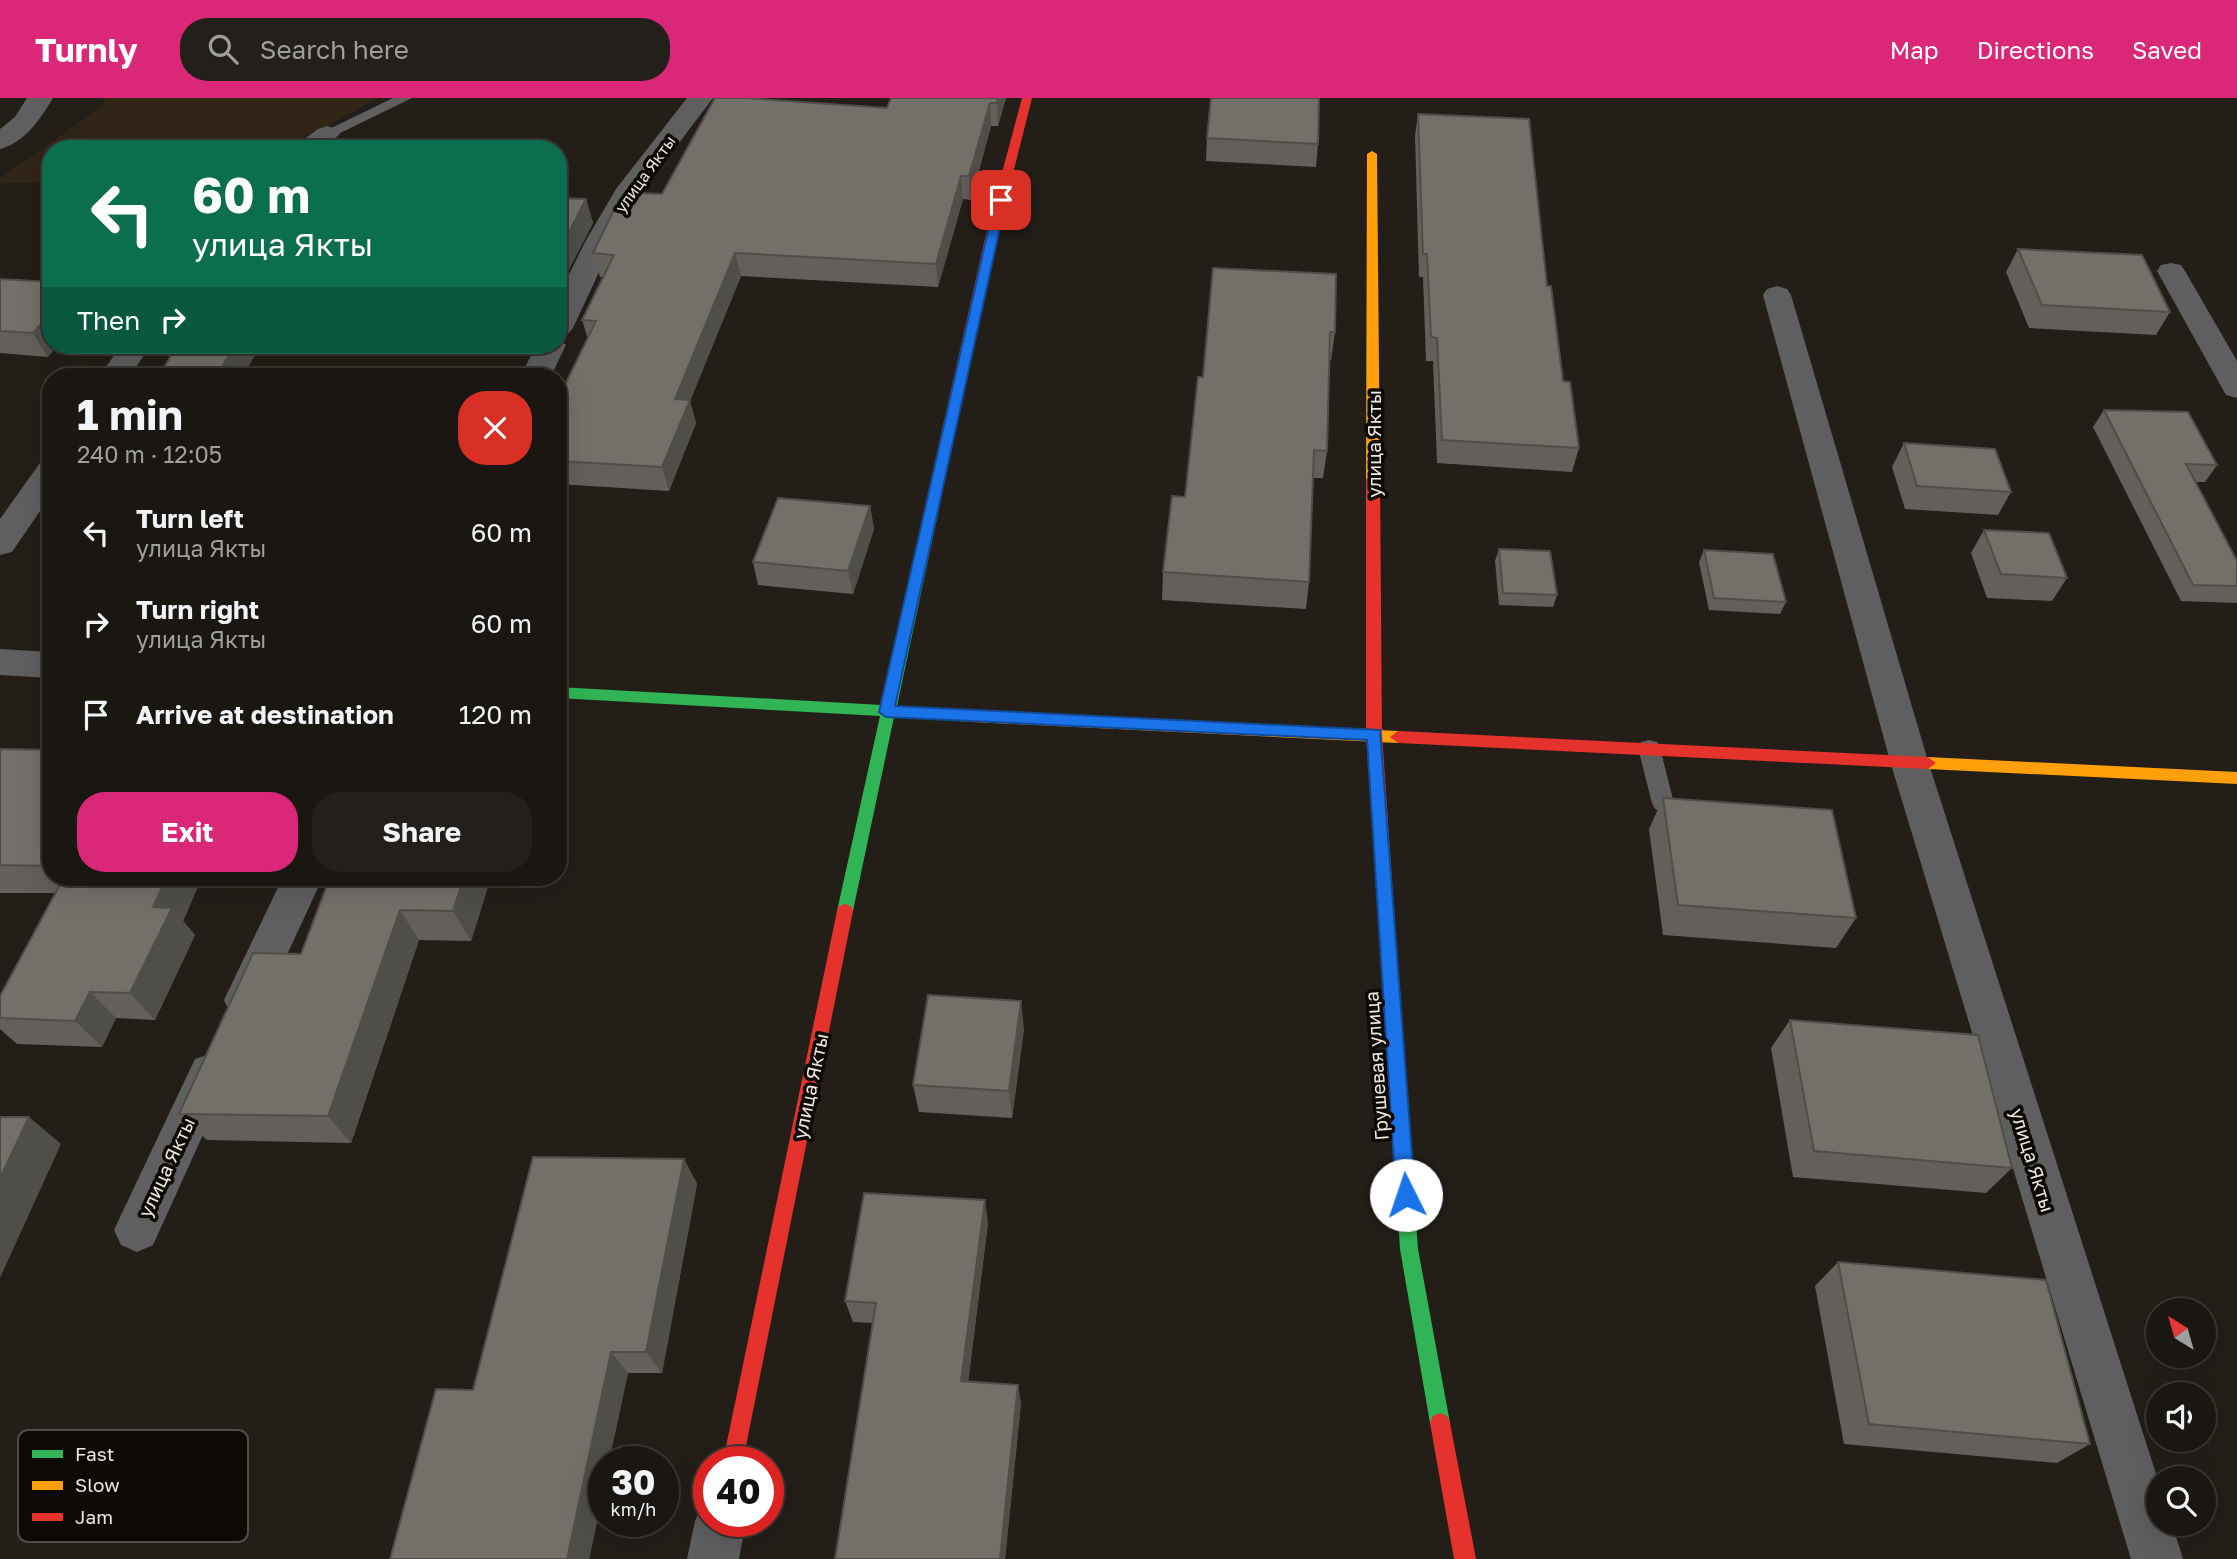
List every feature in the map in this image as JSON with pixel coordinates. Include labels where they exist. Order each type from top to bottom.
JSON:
[{"type":"street","points":[[0,141],[25,122],[40,98]]},
{"type":"street","name":"улица Якты","points":[[567,309],[599,242],[626,195],[700,98]]},
{"type":"street","name":"улица Якты","points":[[736,1446],[886,712],[994,225],[1027,98]]},
{"type":"street","points":[[318,140],[327,134]]},
{"type":"street","name":"улица Якты","points":[[1372,154],[1374,734]]},
{"type":"street","points":[[2171,271],[2237,388]]},
{"type":"street","name":"улица Якты","points":[[1777,295],[1909,761],[2157,1559]]},
{"type":"street","points":[[0,544],[42,483]]},
{"type":"street","points":[[0,662],[42,664]]},
{"type":"street","points":[[567,693],[886,712],[2237,778]]},
{"type":"street","name":"Грушевая улица","points":[[1374,734],[1409,1249],[1465,1559]]},
{"type":"street","name":"улица Якты","points":[[137,1230],[299,886]]},
{"type":"street","points":[[713,1559],[718,1537]]},
{"type":"lane","points":[[327,134],[405,98]]},
{"type":"lane","points":[[1649,748],[1663,803]]},
{"type":"shaded area","points":[[106,98],[379,98],[300,140],[54,140],[100,108]]},
{"type":"shaded area","points":[[42,149],[42,183],[0,183],[0,178]]},
{"type":"building","points":[[715,98],[887,108],[891,98],[998,98],[997,103],[990,103],[969,176],[961,176],[936,264],[735,253],[675,399],[690,400],[662,467],[567,462],[567,381],[596,321],[582,320],[614,255],[593,253],[619,201],[633,202],[638,193],[662,194]]},
{"type":"building","points":[[1211,98],[1319,98],[1318,144],[1207,138]]},
{"type":"building","points":[[1418,114],[1529,119],[1547,286],[1551,286],[1563,381],[1570,382],[1579,448],[1442,440],[1437,338],[1431,337],[1427,254],[1423,254]]},
{"type":"building","points":[[567,198],[586,199],[567,236]]},
{"type":"building","points":[[2018,249],[2142,255],[2170,312],[2042,305]]},
{"type":"building","points":[[1213,268],[1336,274],[1335,332],[1330,332],[1327,451],[1314,450],[1309,582],[1163,572],[1172,496],[1185,497],[1198,377],[1203,377]]},
{"type":"building","points":[[0,279],[42,281],[42,322],[33,333],[0,331]]},
{"type":"building","points":[[172,354],[230,354],[222,368],[164,368]]},
{"type":"building","points":[[2104,410],[2188,412],[2217,465],[2186,464],[2237,561],[2237,586],[2193,585]]},
{"type":"building","points":[[1904,443],[1995,449],[2011,492],[1917,486]]},
{"type":"building","points":[[778,498],[870,506],[848,571],[753,562]]},
{"type":"building","points":[[1984,530],[2049,533],[2067,578],[2001,574]]},
{"type":"building","points":[[1499,549],[1550,551],[1557,595],[1503,593]]},
{"type":"building","points":[[1704,550],[1773,554],[1786,602],[1714,598]]},
{"type":"building","points":[[0,749],[42,750],[42,866],[0,865]]},
{"type":"building","points":[[1663,798],[1832,810],[1856,918],[1678,905]]},
{"type":"building","points":[[59,886],[163,886],[153,907],[172,908],[130,993],[90,992],[75,1021],[0,1018],[0,996]]},
{"type":"building","points":[[327,886],[461,886],[453,911],[400,910],[328,1116],[179,1114],[253,953],[301,954]]},
{"type":"building","points":[[928,995],[1021,1001],[1009,1091],[913,1085]]},
{"type":"building","points":[[1790,1020],[1978,1035],[2012,1168],[1814,1151]]},
{"type":"building","points":[[0,1117],[29,1117],[0,1178]]},
{"type":"building","points":[[533,1157],[684,1159],[646,1352],[611,1352],[591,1446],[588,1446],[588,1460],[567,1559],[390,1559],[436,1389],[473,1390]]},
{"type":"building","points":[[864,1193],[985,1200],[961,1381],[1018,1385],[1000,1559],[835,1559],[876,1303],[845,1301]]},
{"type":"building","points":[[1838,1262],[2046,1280],[2090,1444],[1869,1424]]},
{"type":"traffic: fast","points":[[845,911],[941,466]]},
{"type":"traffic: fast","points":[[567,693],[973,716]]},
{"type":"traffic: fast","points":[[1390,969],[1409,1249],[1440,1423]]},
{"type":"traffic: slow","points":[[1372,154],[1373,479]]},
{"type":"traffic: slow","points":[[973,716],[1398,737]]},
{"type":"traffic: slow","points":[[1928,763],[2237,778]]},
{"type":"traffic: jam","points":[[941,466],[994,225],[1027,98]]},
{"type":"traffic: jam","points":[[1373,479],[1374,734],[1390,969]]},
{"type":"traffic: jam","points":[[1398,737],[1928,763]]},
{"type":"traffic: jam","points":[[736,1446],[845,911]]},
{"type":"traffic: jam","points":[[1440,1423],[1465,1559]]},
{"type":"route","points":[[1001,200],[886,712],[1374,734],[1406,1195]]}]
